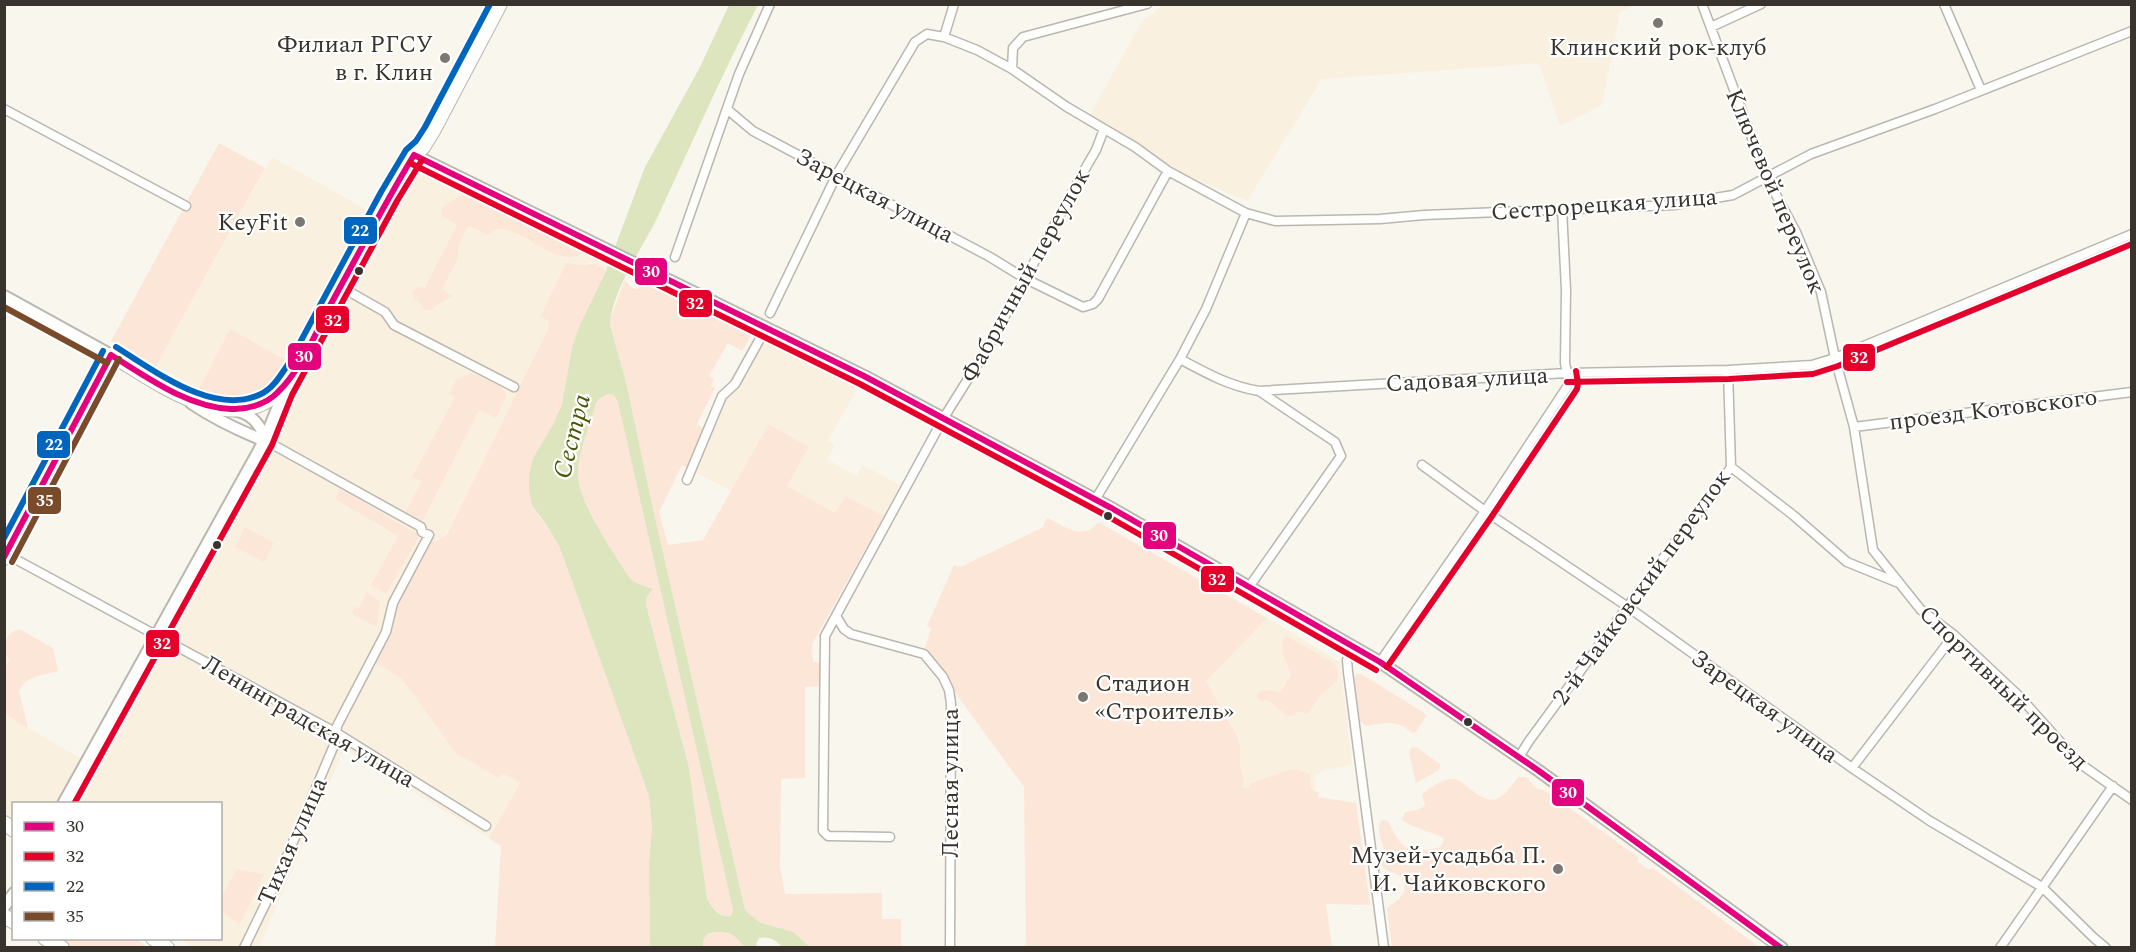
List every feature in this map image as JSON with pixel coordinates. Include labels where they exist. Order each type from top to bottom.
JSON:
[{"type":"highway","points":[[5,555],[111,355],[173,392],[215,409],[243,409],[266,402],[281,390],[297,368],[389,197],[414,155],[423,147],[433,131],[500,4]]},
{"type":"highway","points":[[47,940],[62,948]]},
{"type":"street","points":[[675,256],[739,74],[770,4]]},
{"type":"street","points":[[770,313],[837,174],[915,42],[927,34],[944,37],[954,4]]},
{"type":"street","points":[[1012,69],[1013,48],[1023,37],[1147,4]]},
{"type":"street","name":"Ключевой переулок","points":[[1702,4],[1767,178],[1796,232],[1821,292],[1835,358],[1854,427],[1873,549],[1899,583]]},
{"type":"street","points":[[1711,27],[1761,4]]},
{"type":"street","points":[[1944,4],[1981,90]]},
{"type":"street","name":"Сестрорецкая улица","points":[[944,37],[976,50],[1012,69],[1067,107],[1135,147],[1168,171],[1246,213],[1275,221],[1287,221],[1380,219],[1424,215],[1674,205],[1733,195],[1812,154],[2132,31]]},
{"type":"street","points":[[4,109],[186,206]]},
{"type":"street","name":"Зарецкая улица","points":[[728,110],[753,131],[837,174],[1024,278],[1083,307],[1098,300],[1168,171]]},
{"type":"street","name":"Фабричный переулок","points":[[890,837],[828,836],[823,831],[825,636],[943,419],[987,347],[1096,150],[1104,129]]},
{"type":"street","points":[[414,155],[663,276],[943,419],[1249,586],[1380,662],[1520,757],[1782,948]]},
{"type":"street","points":[[1380,662],[1485,511],[1569,384],[1565,363],[1566,290],[1562,209]]},
{"type":"street","points":[[1095,500],[1180,359],[1206,309],[1246,213]]},
{"type":"street","name":"Садовая улица","points":[[1180,359],[1217,380],[1259,391],[1567,373],[1728,370],[1812,365],[1835,358],[2132,234]]},
{"type":"street","points":[[341,287],[385,312],[394,325],[514,387]]},
{"type":"street","points":[[4,296],[111,355]]},
{"type":"street","points":[[687,480],[722,396],[735,384],[766,328]]},
{"type":"street","points":[[64,802],[266,441],[284,391],[297,368]]},
{"type":"street","name":"2-й Чайковский переулок","points":[[1520,757],[1529,741],[1731,467],[1728,370]]},
{"type":"street","points":[[1249,586],[1341,456],[1335,442],[1259,391]]},
{"type":"street","points":[[173,392],[252,438],[266,441]]},
{"type":"street","name":"проезд Котовского","points":[[1854,427],[2132,392]]},
{"type":"street","points":[[230,410],[253,417],[259,424],[266,441]]},
{"type":"street","name":"Тихая улица","points":[[244,948],[276,882],[335,743],[335,732],[386,632],[393,603],[429,535],[422,532],[421,527],[266,441]]},
{"type":"street","name":"Зарецкая улица","points":[[1422,465],[1485,511],[1628,607],[1852,768],[1930,821],[2042,887],[2106,948]]},
{"type":"street","points":[[1731,467],[1793,515],[1847,562],[1899,583]]},
{"type":"street","name":"Ленинградская улица","points":[[5,555],[335,732],[486,826]]},
{"type":"street","name":"Спортивный проезд","points":[[1899,583],[1921,610],[1954,635],[2020,697],[2079,763],[2132,800]]},
{"type":"street","name":"Лесная улица","points":[[836,616],[844,629],[851,633],[924,654],[943,677],[949,690],[951,703],[950,948]]},
{"type":"street","points":[[1852,768],[1954,635]]},
{"type":"street","points":[[1355,648],[1347,660],[1348,672],[1384,948]]},
{"type":"street","points":[[2000,948],[2113,786]]},
{"type":"shaded area","points":[[1164,5],[1634,5],[1620,12],[1602,105],[1560,126],[1539,63],[1322,79],[1247,201],[1171,169],[1139,144],[1090,115],[1142,21]]},
{"type":"shaded area","points":[[219,143],[265,168],[156,366],[111,341]]},
{"type":"shaded area","points":[[272,157],[373,213],[288,366],[287,361],[230,329],[199,389],[156,366]]},
{"type":"shaded area","points":[[425,168],[612,256],[606,271],[594,263],[579,265],[541,316],[549,322],[549,327],[446,534],[438,541],[432,541],[397,604],[391,634],[376,663],[402,679],[499,778],[502,773],[520,783],[489,838],[344,749],[259,947],[195,948],[182,940],[222,940],[222,802],[12,802],[12,823],[5,816],[5,655],[10,658],[28,728],[92,765],[420,170]]},
{"type":"shaded area","points":[[468,195],[581,248],[584,252],[574,256],[564,256],[542,248],[510,231],[498,229],[487,235],[472,227],[467,227],[458,247],[458,258],[442,289],[452,296],[429,310],[424,310],[413,298],[412,292],[418,287],[425,288],[457,225],[442,216],[441,209],[459,196]]},
{"type":"shaded area","points":[[566,263],[597,264],[606,271],[578,329],[572,348],[562,404],[554,423],[533,458],[538,515],[560,548],[649,796],[652,827],[649,862],[650,947],[495,947],[501,846],[489,838],[520,783],[502,773],[499,778],[456,753],[402,679],[376,663],[391,634],[397,604],[432,541],[438,541],[447,534],[549,327],[549,322],[541,316]]},
{"type":"shaded area","points":[[626,276],[625,281],[632,288],[638,289],[644,282],[652,282],[746,326],[752,334],[742,351],[728,343],[709,376],[714,379],[711,386],[715,388],[697,424],[707,430],[691,470],[682,465],[659,512],[668,545],[703,540],[769,424],[809,447],[787,486],[835,513],[846,496],[884,516],[812,644],[813,662],[821,662],[820,686],[805,687],[805,778],[781,779],[780,867],[785,894],[882,893],[882,919],[901,919],[901,947],[810,947],[793,932],[759,922],[745,910],[626,382],[610,325]]},
{"type":"shaded area","points":[[760,327],[863,378],[828,441],[835,445],[827,459],[856,476],[863,465],[900,485],[884,516],[847,496],[836,513],[786,486],[809,447],[770,424],[732,491],[691,470],[707,430],[704,428],[716,400]]},
{"type":"shaded area","points":[[230,329],[287,361],[288,366],[275,383],[259,396],[230,403],[212,400],[204,396],[199,389]]},
{"type":"shaded area","points":[[470,373],[497,384],[506,396],[496,418],[479,410],[422,522],[405,513],[422,481],[412,477],[455,397],[449,393],[457,379]]},
{"type":"shaded area","points":[[608,394],[614,395],[618,401],[733,910],[732,916],[720,914],[707,899],[689,768],[646,605],[646,598],[653,589],[634,582],[628,577],[589,511],[579,483],[580,455],[596,403]]},
{"type":"shaded area","points":[[339,488],[417,534],[418,538],[386,594],[371,585],[398,536],[337,500]]},
{"type":"shaded area","points":[[1047,518],[1080,532],[1087,531],[1098,522],[1267,618],[1206,681],[1237,736],[1240,747],[1240,767],[1244,781],[1242,787],[1249,788],[1250,784],[1296,769],[1310,774],[1311,789],[1319,793],[1318,797],[1356,803],[1370,905],[1326,904],[1332,947],[1026,947],[1024,787],[952,688],[949,677],[925,648],[931,628],[927,626],[954,565],[960,567],[1042,528]]},
{"type":"shaded area","points":[[245,527],[274,543],[264,562],[235,547]]},
{"type":"shaded area","points":[[367,592],[380,602],[375,626],[352,614],[355,607],[359,608]]},
{"type":"shaded area","points":[[1267,618],[1340,662],[1352,765],[1323,770],[1314,778],[1316,797],[1225,785],[1232,726],[1206,681]]},
{"type":"shaded area","points":[[19,629],[53,648],[58,671],[30,679],[21,687],[19,692],[28,728],[5,712],[5,668],[10,659],[5,655],[5,642],[11,633]]},
{"type":"shaded area","points":[[1286,636],[1334,663],[1338,672],[1337,681],[1319,697],[1308,714],[1297,711],[1294,715],[1288,716],[1266,699],[1262,702],[1257,698],[1259,692],[1268,690],[1280,692],[1291,675],[1282,645]]},
{"type":"shaded area","points":[[1356,674],[1361,674],[1423,712],[1426,716],[1416,732],[1412,733],[1391,723],[1366,726],[1358,720],[1354,679]]},
{"type":"shaded area","points":[[1416,747],[1440,764],[1439,770],[1416,783],[1409,753],[1411,748]]},
{"type":"shaded area","name":"Музей-усадьба П. И. Чайковского","points":[[1518,777],[1526,777],[1537,789],[1544,790],[1638,857],[1638,862],[1648,869],[1653,868],[1759,947],[1392,947],[1387,908],[1405,891],[1400,876],[1381,865],[1384,854],[1379,832],[1382,820],[1388,821],[1398,840],[1408,848],[1419,850],[1441,847],[1444,839],[1440,836],[1402,820],[1405,812],[1425,806],[1422,794],[1440,782],[1452,779],[1462,782],[1491,800],[1507,792]]},
{"type":"shaded area","points":[[237,869],[264,874],[240,924],[222,912],[222,896]]},
{"type":"shaded area","points":[[719,932],[734,936],[744,947],[703,947],[703,940],[707,934]]},
{"type":"shaded area","points":[[54,940],[137,940],[147,947],[69,947]]},
{"type":"water","name":"Сестра","points":[[729,5],[758,5],[719,83],[658,216],[622,283],[612,311],[610,325],[626,382],[745,910],[759,922],[793,932],[810,947],[782,947],[772,939],[759,938],[756,944],[758,947],[744,947],[733,935],[718,932],[707,934],[703,940],[703,947],[650,947],[649,862],[652,827],[649,796],[560,548],[532,505],[529,491],[529,475],[533,458],[554,423],[562,404],[572,348],[578,329],[606,271],[645,167],[699,69]],"holes":[[[608,394],[614,395],[618,402],[733,910],[731,916],[719,914],[707,899],[689,768],[646,605],[646,598],[653,589],[634,582],[628,576],[589,511],[579,483],[580,455],[596,403]]]},
{"type":"transit line","name":"22","points":[[116,347],[167,378],[205,396],[224,400],[243,400],[261,394],[270,388],[289,363],[381,192],[406,150],[416,141],[425,127],[490,4]]},
{"type":"transit line","name":"30","points":[[414,155],[864,376],[1113,509],[1380,662],[1539,771],[1781,948]]},
{"type":"transit line","name":"30","points":[[111,355],[153,381],[199,403],[237,409],[256,406],[267,400],[277,393],[293,375],[414,155]]},
{"type":"transit line","name":"32","points":[[75,802],[272,445],[292,395],[397,201],[422,160]]},
{"type":"transit line","name":"32","points":[[410,163],[860,384],[1109,517],[1376,670]]},
{"type":"transit line","name":"32","points":[[1567,382],[1729,379],[1813,374],[1838,366],[2132,244]]},
{"type":"transit line","name":"35","points":[[4,307],[107,363]]},
{"type":"transit line","name":"22","points":[[4,538],[103,351]]},
{"type":"transit line","name":"30","points":[[4,557],[111,355]]},
{"type":"transit line","name":"35","points":[[12,562],[119,359]]},
{"type":"transit line","name":"32","points":[[1387,667],[1577,389],[1576,371]]},
{"type":"place","name":"Клинский рок-клуб","points":[[1658,23]]},
{"type":"place","name":"Филиал РГСУ в г. Клин","points":[[445,58]]},
{"type":"place","name":"KeyFit","points":[[300,222]]},
{"type":"place","name":"Стадион «Строитель»","points":[[1083,697]]},
{"type":"place","name":"Музей-усадьба П. И. Чайковского","points":[[1558,869]]}]
